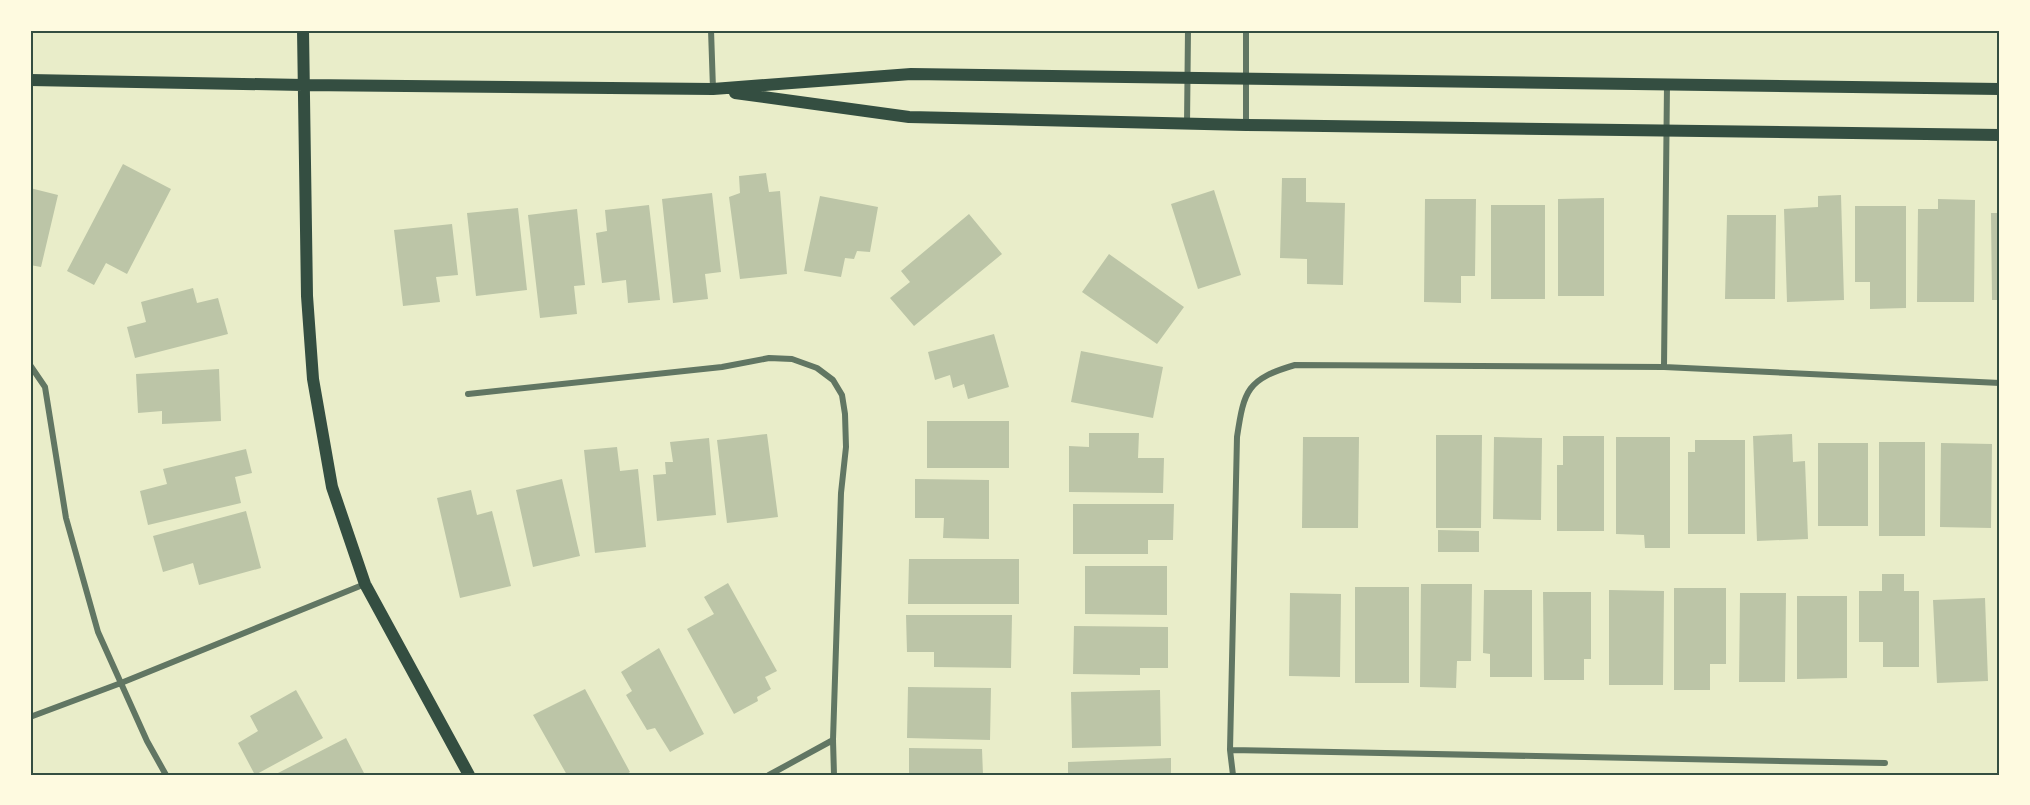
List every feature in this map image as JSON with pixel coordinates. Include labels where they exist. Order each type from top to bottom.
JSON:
[{"type":"main road","points":[[303,30],[307,296],[313,379],[332,487],[365,584],[470,775]]},
{"type":"main road","points":[[30,80],[713,89],[911,74],[2000,89]]},
{"type":"main road","points":[[713,89],[909,117],[1246,125],[2000,135]]},
{"type":"street","points":[[711,30],[713,89]]},
{"type":"street","points":[[1187,124],[1188,30]]},
{"type":"street","points":[[1246,30],[1246,125]]},
{"type":"street","points":[[1664,367],[1667,84]]},
{"type":"street","points":[[468,394],[722,367],[769,358],[792,359],[818,368],[833,380],[842,394],[846,447],[841,493],[832,740],[834,775]]},
{"type":"street","points":[[30,364],[45,387],[66,518],[98,632],[147,741],[166,775]]},
{"type":"street","points":[[1233,775],[1230,750],[1237,437],[1241,411],[1248,390],[1269,373],[1294,365],[1664,367],[2000,383]]},
{"type":"street","points":[[30,717],[121,683],[365,584]]},
{"type":"street","points":[[769,775],[832,740]]},
{"type":"street","points":[[1230,750],[1885,763]]},
{"type":"building","points":[[123,164],[171,189],[127,274],[106,263],[94,285],[67,271]]},
{"type":"building","points":[[766,173],[769,192],[780,191],[787,274],[740,279],[729,197],[740,193],[739,176]]},
{"type":"building","points":[[1282,178],[1306,178],[1306,202],[1345,203],[1343,285],[1307,284],[1307,259],[1280,258]]},
{"type":"building","points":[[30,188],[58,195],[41,267],[30,265]]},
{"type":"building","points":[[1214,190],[1241,275],[1198,289],[1171,204]]},
{"type":"building","points":[[712,193],[721,272],[705,274],[708,299],[673,303],[662,199]]},
{"type":"building","points":[[1841,195],[1844,300],[1787,302],[1784,209],[1818,207],[1818,196]]},
{"type":"building","points":[[820,196],[878,207],[870,252],[857,251],[854,259],[845,258],[841,277],[804,271]]},
{"type":"building","points":[[1604,198],[1604,296],[1558,296],[1558,199]]},
{"type":"building","points":[[1425,199],[1476,199],[1475,276],[1461,276],[1461,303],[1424,302]]},
{"type":"building","points":[[1938,199],[1975,200],[1974,302],[1917,302],[1918,209],[1938,209]]},
{"type":"building","points":[[649,205],[660,300],[628,303],[626,280],[602,283],[596,233],[607,231],[605,210]]},
{"type":"building","points":[[1491,205],[1545,205],[1545,299],[1491,299]]},
{"type":"building","points":[[1855,206],[1906,206],[1906,308],[1870,309],[1870,282],[1855,282]]},
{"type":"building","points":[[518,208],[527,290],[476,296],[467,213]]},
{"type":"building","points":[[577,209],[585,285],[574,286],[577,314],[540,318],[528,215]]},
{"type":"building","points":[[1991,213],[2000,213],[2000,300],[1992,300]]},
{"type":"building","points":[[969,214],[1002,254],[914,326],[890,298],[910,282],[901,271]]},
{"type":"building","points":[[1727,215],[1776,215],[1775,299],[1725,299]]},
{"type":"building","points":[[452,224],[458,275],[436,277],[440,302],[403,306],[394,230]]},
{"type":"building","points":[[1109,254],[1184,307],[1157,344],[1082,292]]},
{"type":"building","points":[[193,288],[197,303],[218,298],[228,334],[135,358],[127,327],[146,322],[141,302]]},
{"type":"building","points":[[994,334],[1009,387],[968,399],[964,384],[953,388],[950,375],[935,380],[928,352]]},
{"type":"building","points":[[1081,351],[1163,367],[1153,418],[1071,402]]},
{"type":"building","points":[[219,369],[221,421],[162,424],[162,411],[138,413],[136,374]]},
{"type":"building","points":[[927,421],[1009,421],[1009,468],[927,468]]},
{"type":"building","points":[[1089,433],[1139,433],[1138,458],[1164,458],[1163,493],[1069,492],[1069,446],[1089,447]]},
{"type":"building","points":[[767,434],[778,517],[727,523],[717,440]]},
{"type":"building","points":[[1792,434],[1793,462],[1805,461],[1808,539],[1757,541],[1753,436]]},
{"type":"building","points":[[1436,435],[1482,435],[1481,528],[1436,528]]},
{"type":"building","points":[[1563,436],[1604,436],[1604,531],[1557,531],[1557,465],[1563,465]]},
{"type":"building","points":[[1303,437],[1359,437],[1358,528],[1302,528]]},
{"type":"building","points":[[1494,437],[1542,438],[1541,520],[1493,519]]},
{"type":"building","points":[[1616,437],[1670,437],[1670,548],[1645,548],[1644,535],[1616,534]]},
{"type":"building","points":[[709,438],[716,515],[657,521],[653,475],[666,474],[665,462],[673,462],[670,442]]},
{"type":"building","points":[[1695,440],[1745,440],[1745,534],[1688,534],[1688,452],[1695,452]]},
{"type":"building","points":[[1879,442],[1925,442],[1925,536],[1879,536]]},
{"type":"building","points":[[1818,443],[1868,443],[1868,526],[1818,526]]},
{"type":"building","points":[[1941,443],[1992,444],[1991,528],[1940,527]]},
{"type":"building","points":[[617,447],[620,471],[638,469],[646,547],[595,553],[584,450]]},
{"type":"building","points":[[246,449],[252,473],[235,477],[241,503],[148,525],[140,491],[167,484],[163,469]]},
{"type":"building","points":[[562,479],[580,556],[533,567],[516,490]]},
{"type":"building","points":[[915,479],[989,480],[989,539],[943,538],[944,518],[915,518]]},
{"type":"building","points":[[471,490],[477,515],[492,511],[511,586],[460,598],[437,498]]},
{"type":"building","points":[[1073,504],[1174,504],[1173,540],[1148,540],[1148,554],[1073,554]]},
{"type":"building","points":[[246,511],[261,568],[199,585],[193,563],[163,572],[153,536]]},
{"type":"building","points":[[1438,530],[1479,531],[1479,552],[1438,552]]},
{"type":"building","points":[[909,559],[1019,559],[1019,604],[908,604]]},
{"type":"building","points":[[1085,566],[1167,566],[1167,615],[1085,614]]},
{"type":"building","points":[[1882,574],[1904,574],[1904,591],[1919,591],[1919,667],[1883,667],[1883,642],[1859,642],[1859,591],[1882,591]]},
{"type":"building","points":[[728,583],[777,671],[765,677],[771,689],[757,697],[758,701],[734,714],[687,629],[714,614],[704,597]]},
{"type":"building","points":[[1421,584],[1472,584],[1471,661],[1457,661],[1456,688],[1420,687]]},
{"type":"building","points":[[1355,587],[1409,587],[1409,683],[1355,683]]},
{"type":"building","points":[[1674,588],[1726,588],[1726,664],[1710,664],[1710,690],[1674,690]]},
{"type":"building","points":[[1484,590],[1532,590],[1532,677],[1490,677],[1490,654],[1483,653]]},
{"type":"building","points":[[1609,590],[1664,591],[1663,685],[1609,685]]},
{"type":"building","points":[[1543,592],[1591,592],[1591,659],[1584,659],[1584,680],[1544,680]]},
{"type":"building","points":[[1290,593],[1341,594],[1340,677],[1289,676]]},
{"type":"building","points":[[1740,593],[1786,593],[1785,682],[1739,682]]},
{"type":"building","points":[[1797,596],[1847,596],[1847,678],[1797,679]]},
{"type":"building","points":[[1985,598],[1988,681],[1937,683],[1933,600]]},
{"type":"building","points":[[906,615],[1012,615],[1011,668],[934,667],[934,652],[907,652]]},
{"type":"building","points":[[1074,626],[1168,627],[1168,668],[1140,668],[1140,675],[1073,674]]},
{"type":"building","points":[[659,648],[704,734],[670,752],[655,728],[647,730],[626,695],[632,691],[621,672]]},
{"type":"building","points":[[908,687],[991,688],[990,740],[907,738]]},
{"type":"building","points":[[585,689],[630,772],[625,775],[567,775],[533,715]]},
{"type":"building","points":[[296,690],[323,738],[255,775],[238,743],[258,731],[250,716]]},
{"type":"building","points":[[1160,690],[1161,746],[1072,748],[1071,692]]},
{"type":"building","points":[[346,738],[365,775],[279,775],[278,773]]},
{"type":"building","points":[[909,748],[982,749],[983,775],[909,775]]},
{"type":"building","points":[[1171,758],[1171,775],[1068,775],[1068,762]]}]
